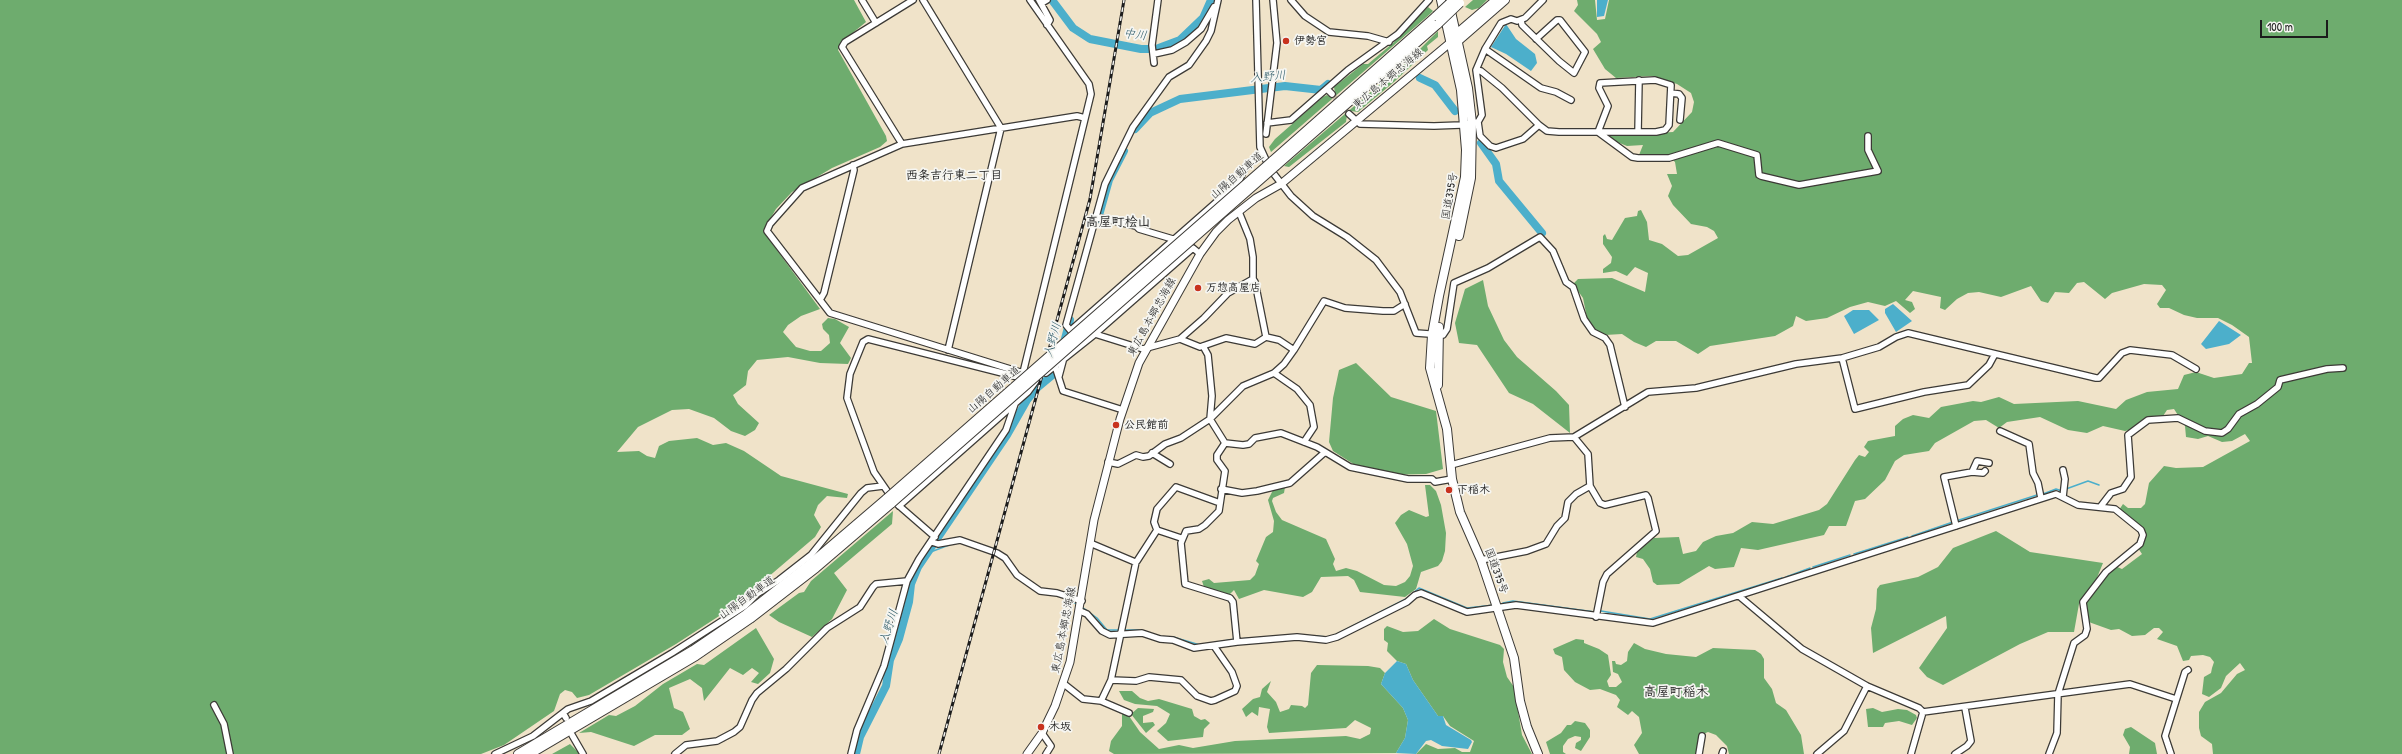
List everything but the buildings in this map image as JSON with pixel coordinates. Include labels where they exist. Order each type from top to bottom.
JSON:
[{"type":"highway","name":"国道375号","points":[[1441,0],[1455,39]]},
{"type":"highway","name":"国道375号","points":[[1448,0],[1455,39],[1461,90],[1472,123],[1466,150],[1463,194],[1430,368],[1447,429],[1452,479],[1460,512],[1481,560],[1498,607],[1514,658],[1520,702],[1527,727],[1538,754]]},
{"type":"highway","points":[[1455,39],[1496,0]]},
{"type":"highway","points":[[1455,39],[1505,0]]},
{"type":"highway","name":"山陽自動車道","points":[[530,754],[696,656],[750,619],[816,568],[893,502],[1274,163],[1459,1]]},
{"type":"highway","name":"山陽自動車道","points":[[518,754],[692,650],[735,621],[893,502]]},
{"type":"main road","name":"東広島本郷忠海線","points":[[1027,754],[1042,733],[1064,684],[1081,607],[1090,544],[1108,462],[1123,410],[1146,349],[1200,254],[1216,232],[1239,212],[1256,198],[1281,184],[1455,39]]},
{"type":"street","points":[[862,0],[876,23]]},
{"type":"street","points":[[902,144],[842,47],[845,42],[913,0]]},
{"type":"street","points":[[923,0],[1001,128],[948,350]]},
{"type":"street","points":[[851,754],[857,730],[884,666],[908,581],[1006,430],[1018,401],[1022,375],[1091,94],[1089,84],[1030,0]]},
{"type":"street","points":[[1154,64],[1153,51],[1158,0]]},
{"type":"street","points":[[1080,346],[1069,328],[1099,217],[1105,184],[1127,138],[1169,78],[1189,65],[1201,49],[1211,31],[1218,0]]},
{"type":"street","points":[[1256,0],[1258,136],[1262,156],[1281,184],[1302,207],[1347,237],[1376,260],[1391,279],[1405,304],[1416,333],[1435,336],[1443,335],[1447,329],[1454,283],[1482,271],[1540,237],[1553,251],[1566,282],[1573,288],[1584,319],[1593,332],[1605,338],[1610,345],[1626,407]]},
{"type":"street","points":[[1266,134],[1277,43],[1273,0]]},
{"type":"street","points":[[1291,0],[1304,16],[1329,32],[1368,36],[1389,42]]},
{"type":"street","points":[[1267,123],[1291,120],[1348,70],[1389,42],[1429,0]]},
{"type":"street","points":[[1350,114],[1360,124],[1472,123],[1482,115],[1476,70],[1485,49],[1501,23],[1511,19],[1521,20],[1543,0]]},
{"type":"street","points":[[1043,1],[1050,20],[1047,25]]},
{"type":"street","points":[[1153,51],[1172,50],[1186,42],[1201,29],[1216,7]]},
{"type":"street","points":[[1521,20],[1522,25],[1536,39],[1559,61],[1574,73],[1585,52],[1560,20],[1557,20],[1536,39]]},
{"type":"street","points":[[1485,49],[1541,88],[1556,92],[1571,100]]},
{"type":"street","points":[[1476,70],[1481,71],[1502,88],[1539,126],[1547,131],[1559,132],[1598,132],[1656,132],[1665,130],[1669,125],[1671,85],[1655,80],[1600,83],[1599,88],[1608,106],[1598,132]]},
{"type":"street","points":[[1638,132],[1639,80]]},
{"type":"street","points":[[1327,89],[1332,94]]},
{"type":"street","points":[[1671,93],[1679,94],[1682,98],[1680,120]]},
{"type":"street","points":[[1022,375],[830,313],[767,231],[770,224],[802,188],[902,144],[1077,116],[1085,118]]},
{"type":"street","points":[[1472,123],[1480,136],[1490,146],[1496,148],[1523,138],[1539,126]]},
{"type":"street","points":[[1598,132],[1632,157],[1638,158],[1669,158],[1718,143],[1757,155],[1759,175],[1799,185],[1878,171],[1868,150],[1868,136]]},
{"type":"street","points":[[1069,328],[1238,183],[1245,168],[1255,159],[1262,156]]},
{"type":"street","points":[[820,300],[824,293],[854,170],[853,165]]},
{"type":"street","points":[[1239,212],[1250,239],[1253,257],[1252,279],[1255,282],[1266,336]]},
{"type":"street","points":[[1099,217],[1192,244],[1193,248],[1200,254]]},
{"type":"street","points":[[893,502],[1018,401],[1028,392],[1032,384],[1058,368],[1080,346],[1193,248]]},
{"type":"street","points":[[1095,334],[1146,349],[1180,339],[1204,318],[1228,292],[1252,279]]},
{"type":"street","points":[[1108,462],[1118,464],[1127,457],[1136,455],[1143,458],[1165,444],[1180,438],[1210,419],[1244,386],[1274,373],[1284,364],[1294,350],[1324,301],[1345,308],[1384,311],[1394,311],[1405,304]]},
{"type":"street","points":[[1451,465],[1550,438],[1574,438],[1648,392],[1696,388],[1796,364],[1842,358],[1879,347],[1896,337],[1908,333],[2096,378],[2122,354],[2130,350],[2172,355],[2196,369]]},
{"type":"street","points":[[1266,336],[1279,340],[1294,350]]},
{"type":"street","points":[[1180,339],[1202,346],[1226,338],[1255,344],[1266,336]]},
{"type":"street","points":[[1022,375],[868,339],[862,342],[850,374],[847,398],[874,472],[893,502],[935,541],[960,540],[997,553],[1006,558],[1017,575],[1040,591],[1057,593],[1081,607],[1102,631],[1110,635],[1121,632],[1142,633],[1160,639],[1173,640],[1194,648],[1214,646],[1237,640],[1297,637],[1326,640],[1337,637],[1400,606],[1421,593],[1467,612],[1516,605],[1652,623],[2063,492]]},
{"type":"street","points":[[1202,346],[1208,355],[1212,396],[1210,419],[1225,443],[1243,446],[1249,444],[1255,438],[1281,434],[1317,447],[1324,453],[1350,467],[1408,479],[1432,479],[1435,482],[1452,479]]},
{"type":"street","points":[[1842,358],[1855,409],[1924,392],[1968,385],[1989,365],[1994,354]]},
{"type":"street","points":[[1058,368],[1063,391],[1123,410]]},
{"type":"street","points":[[2101,506],[2111,493],[2123,488],[2131,477],[2128,435],[2148,420],[2178,418],[2205,431],[2222,433],[2228,429],[2239,414],[2257,404],[2278,387],[2280,380],[2327,369],[2343,368]]},
{"type":"street","points":[[1274,373],[1297,389],[1310,405],[1314,427],[1304,442]]},
{"type":"street","points":[[2000,431],[2029,444],[2033,472],[2038,482],[2041,498]]},
{"type":"street","points":[[1574,438],[1588,454],[1590,486],[1600,503],[1605,506],[1646,495],[1656,531],[1607,574],[1603,582],[1596,616]]},
{"type":"street","points":[[1225,443],[1217,455],[1217,460],[1225,471],[1221,489],[1219,511],[1210,522],[1199,529],[1186,531],[1181,538],[1185,584],[1230,598],[1233,602],[1237,640]]},
{"type":"street","points":[[1152,453],[1170,464]]},
{"type":"street","points":[[1221,489],[1242,493],[1257,492],[1290,483],[1324,453]]},
{"type":"street","points":[[1972,472],[1977,461],[1989,463]]},
{"type":"street","points":[[2063,470],[2065,479],[2063,492]]},
{"type":"street","points":[[1956,526],[1944,477],[1972,472],[1983,473],[1985,471]]},
{"type":"street","points":[[495,754],[533,736],[556,716],[564,716],[568,709],[591,701],[672,653],[745,606],[758,594],[811,555],[861,493],[867,488],[883,486]]},
{"type":"street","points":[[1157,530],[1154,522],[1156,509],[1176,486],[1220,503]]},
{"type":"street","points":[[1481,560],[1527,551],[1546,544],[1557,526],[1565,518],[1568,502],[1572,497],[1590,486]]},
{"type":"street","points":[[2049,754],[2057,733],[2058,694],[2074,643],[2085,635],[2087,629],[2083,602],[2106,572],[2140,544],[2143,535],[2141,530],[2115,509],[2101,506],[2078,505],[2063,492]]},
{"type":"street","points":[[1157,530],[1181,538]]},
{"type":"street","points":[[1101,701],[1111,680],[1136,562],[1157,530]]},
{"type":"street","points":[[1090,544],[1136,562]]},
{"type":"street","points":[[675,754],[686,746],[717,741],[734,732],[740,726],[750,703],[757,693],[786,669],[827,628],[842,617],[857,610],[872,586],[876,584],[908,581]]},
{"type":"street","points":[[1739,596],[1802,649],[1867,686],[1919,708],[1923,712],[1965,708],[2130,684],[2176,699]]},
{"type":"street","points":[[1111,680],[1136,681],[1149,677],[1181,680],[1197,696],[1210,701],[1215,700],[1235,691],[1237,686],[1232,672],[1214,646]]},
{"type":"street","points":[[2171,754],[2165,736],[2185,672],[2188,670]]},
{"type":"street","points":[[1064,684],[1083,699],[1101,701],[1129,713]]},
{"type":"street","points":[[1817,754],[1844,731],[1867,686]]},
{"type":"street","points":[[214,705],[224,724],[230,754]]},
{"type":"street","points":[[1954,754],[1967,746],[1971,741],[1965,708]]},
{"type":"street","points":[[1911,754],[1923,712]]},
{"type":"street","points":[[1042,733],[1051,746],[1046,754]]},
{"type":"street","points":[[572,735],[583,754]]},
{"type":"street","points":[[1699,754],[1702,736]]},
{"type":"green space","points":[[0,0],[854,0],[866,22],[844,40],[838,50],[886,136],[887,141],[880,147],[832,168],[792,192],[776,209],[763,231],[820,309],[801,316],[788,325],[783,332],[796,347],[810,351],[821,351],[830,343],[829,335],[823,329],[822,324],[828,318],[835,319],[849,327],[840,343],[851,358],[848,364],[820,363],[788,357],[757,360],[748,371],[746,385],[733,395],[738,404],[759,423],[755,430],[745,436],[731,431],[714,418],[689,409],[672,410],[638,427],[617,452],[639,451],[647,456],[655,458],[659,446],[669,441],[697,438],[713,445],[726,443],[744,451],[781,476],[848,494],[847,498],[827,496],[818,505],[814,515],[821,527],[815,537],[733,607],[676,644],[589,695],[577,698],[572,692],[565,690],[560,694],[554,711],[504,745],[481,754],[0,754]]},
{"type":"green space","points":[[1473,0],[1487,0],[1479,8],[1472,10],[1465,7]]},
{"type":"green space","points":[[1577,0],[1595,0],[1597,20],[1605,19],[1609,0],[2402,0],[2402,754],[2213,754],[2212,744],[2201,736],[2199,728],[2199,712],[2205,702],[2221,693],[2237,674],[2245,670],[2240,663],[2226,676],[2221,688],[2209,697],[2202,694],[2204,677],[2211,673],[2214,662],[2210,657],[2203,655],[2191,656],[2189,660],[2183,661],[2177,646],[2157,639],[2163,632],[2159,628],[2154,628],[2145,635],[2132,636],[2119,629],[2111,630],[2086,621],[2085,602],[2107,573],[2115,566],[2122,569],[2142,554],[2138,548],[2145,533],[2119,510],[2123,504],[2128,508],[2141,508],[2145,504],[2149,483],[2164,466],[2176,468],[2203,467],[2250,441],[2245,434],[2232,441],[2222,442],[2208,436],[2198,439],[2186,437],[2185,426],[2174,409],[2167,410],[2163,416],[2148,418],[2138,428],[2125,431],[2103,426],[2087,433],[2068,430],[2040,417],[2007,422],[1999,428],[1986,420],[1974,421],[1935,443],[1929,451],[1904,455],[1895,461],[1885,480],[1865,499],[1855,501],[1846,526],[1829,526],[1824,535],[1758,550],[1741,548],[1734,567],[1715,569],[1709,566],[1679,584],[1657,585],[1653,582],[1650,569],[1643,559],[1636,557],[1637,552],[1654,538],[1679,537],[1683,554],[1696,551],[1703,542],[1716,536],[1733,533],[1752,522],[1773,524],[1819,510],[1827,504],[1859,455],[1865,457],[1869,452],[1864,447],[1868,441],[1895,436],[1895,426],[1903,419],[1913,415],[1929,418],[1941,407],[1973,401],[1981,402],[1999,397],[2014,404],[2078,401],[2116,409],[2126,400],[2147,392],[2178,389],[2184,375],[2196,372],[2214,378],[2242,374],[2249,363],[2252,363],[2249,337],[2232,325],[2218,318],[2197,318],[2184,315],[2169,308],[2160,308],[2157,304],[2166,290],[2162,285],[2144,284],[2112,293],[2105,299],[2084,282],[2077,283],[2069,293],[2055,292],[2048,303],[2041,301],[2031,286],[2001,297],[1979,292],[1968,293],[1957,299],[1945,310],[1940,308],[1941,297],[1913,291],[1905,300],[1912,302],[1915,309],[1910,313],[1896,301],[1885,306],[1868,302],[1850,307],[1827,318],[1806,321],[1796,316],[1793,326],[1775,336],[1710,346],[1698,354],[1676,341],[1656,341],[1646,347],[1634,342],[1622,334],[1605,335],[1595,330],[1588,323],[1583,298],[1573,284],[1578,279],[1612,278],[1645,292],[1648,273],[1635,267],[1627,276],[1616,271],[1603,273],[1603,269],[1611,263],[1612,257],[1603,244],[1603,236],[1605,234],[1607,239],[1612,240],[1625,218],[1637,216],[1638,211],[1641,210],[1647,222],[1649,240],[1662,244],[1678,256],[1688,255],[1718,238],[1714,231],[1707,227],[1691,224],[1673,205],[1668,196],[1672,186],[1667,174],[1677,174],[1675,162],[1667,155],[1639,155],[1643,145],[1627,146],[1612,140],[1608,136],[1673,132],[1692,112],[1694,102],[1691,93],[1677,84],[1652,76],[1616,78],[1605,69],[1593,49],[1601,42],[1597,34],[1574,11],[1578,5]]},
{"type":"green space","points":[[1428,7],[1433,11],[1430,14],[1271,152],[1269,147],[1275,139],[1323,97],[1327,95],[1331,97],[1335,93],[1334,87],[1363,64],[1368,64],[1393,43]]},
{"type":"green space","points":[[1438,31],[1438,37],[1427,46],[1428,50],[1394,82],[1358,112],[1351,111],[1347,115],[1346,122],[1289,167],[1284,166],[1380,84],[1385,84]]},
{"type":"green space","points":[[1483,280],[1488,306],[1504,340],[1517,357],[1556,391],[1569,405],[1570,433],[1533,404],[1509,393],[1477,345],[1459,343],[1455,323],[1465,289]]},
{"type":"green space","points":[[1356,363],[1391,397],[1436,411],[1443,469],[1426,474],[1385,475],[1355,465],[1333,451],[1329,442],[1333,398],[1339,370]]},
{"type":"green space","points":[[1425,485],[1430,485],[1436,491],[1441,505],[1446,533],[1445,551],[1442,561],[1438,566],[1421,572],[1416,589],[1405,597],[1360,592],[1354,580],[1348,576],[1321,577],[1312,592],[1303,597],[1264,590],[1239,599],[1234,590],[1228,596],[1204,587],[1202,581],[1209,579],[1214,583],[1250,580],[1255,575],[1259,564],[1256,561],[1266,537],[1273,532],[1274,521],[1268,500],[1273,490],[1285,487],[1284,493],[1273,498],[1272,501],[1276,512],[1282,520],[1326,539],[1335,559],[1333,564],[1336,571],[1346,568],[1357,571],[1384,585],[1396,586],[1405,582],[1410,576],[1413,566],[1407,544],[1395,523],[1401,515],[1409,510],[1426,517],[1429,516]]},
{"type":"green space","points":[[893,511],[892,524],[834,573],[847,590],[832,619],[812,637],[779,622],[769,615],[799,593],[804,592],[811,581]]},
{"type":"green space","points":[[1996,531],[2030,552],[2103,563],[2092,590],[2079,604],[2074,632],[2048,632],[2020,644],[1943,685],[1927,677],[1919,668],[1947,628],[1946,616],[1873,653],[1871,628],[1876,609],[1877,589],[1880,585],[1918,577],[1938,567],[1953,548]]},
{"type":"green space","points":[[1434,619],[1450,629],[1500,645],[1504,649],[1503,662],[1507,677],[1514,687],[1522,735],[1532,754],[1416,754],[1426,744],[1438,749],[1455,748],[1462,752],[1470,752],[1474,741],[1450,726],[1443,716],[1438,716],[1413,680],[1406,664],[1397,661],[1387,651],[1388,643],[1384,640],[1384,629],[1387,626],[1403,632],[1418,631]]},
{"type":"green space","points":[[756,628],[774,659],[770,673],[758,684],[751,682],[759,673],[752,668],[743,675],[730,668],[704,701],[702,688],[690,679],[669,688],[674,708],[683,712],[690,729],[682,735],[655,735],[634,746],[591,732],[579,733],[609,715],[616,716],[635,706],[663,684],[697,664],[704,665]]},
{"type":"green space","points":[[1576,639],[1584,640],[1584,643],[1599,649],[1608,655],[1611,675],[1607,681],[1609,687],[1616,687],[1622,682],[1618,674],[1613,672],[1612,661],[1615,661],[1616,664],[1621,665],[1627,661],[1628,652],[1634,643],[1645,649],[1666,654],[1696,657],[1713,648],[1755,650],[1761,654],[1764,659],[1764,678],[1772,689],[1776,703],[1786,710],[1801,735],[1804,754],[1729,754],[1727,746],[1716,735],[1708,732],[1701,735],[1698,754],[1639,754],[1634,745],[1642,733],[1639,717],[1632,711],[1628,715],[1617,707],[1620,700],[1616,695],[1600,689],[1590,690],[1575,682],[1564,670],[1562,657],[1555,654],[1553,649]]},
{"type":"green space","points":[[1317,665],[1368,666],[1380,668],[1385,673],[1381,684],[1403,708],[1408,720],[1405,738],[1396,753],[1114,754],[1109,751],[1111,741],[1122,726],[1122,714],[1129,716],[1140,732],[1159,749],[1179,745],[1193,748],[1235,741],[1346,736],[1360,739],[1370,734],[1371,728],[1355,720],[1346,728],[1269,733],[1267,727],[1270,709],[1259,707],[1258,716],[1252,712],[1246,717],[1242,709],[1253,699],[1260,697],[1262,689],[1271,681],[1267,692],[1276,702],[1280,712],[1289,709],[1291,705],[1302,706],[1305,708],[1308,705],[1311,673]]},
{"type":"green space","points":[[1119,691],[1132,691],[1140,698],[1148,701],[1159,699],[1192,709],[1194,716],[1201,720],[1205,719],[1210,723],[1204,729],[1203,737],[1168,741],[1157,731],[1166,723],[1170,714],[1157,706],[1135,704],[1124,700]]},
{"type":"green space","points":[[1138,708],[1154,709],[1153,712],[1143,716],[1143,723],[1153,722],[1155,725],[1146,733],[1131,714]]},
{"type":"green space","points":[[1873,708],[1882,712],[1898,709],[1907,710],[1916,715],[1917,718],[1912,725],[1899,721],[1885,723],[1883,727],[1868,727],[1866,709]]},
{"type":"green space","points":[[1575,721],[1585,723],[1590,730],[1590,737],[1581,751],[1575,748],[1576,743],[1581,740],[1581,737],[1575,736],[1568,739],[1563,746],[1563,752],[1566,754],[1550,754],[1546,742],[1561,733],[1567,725],[1571,725]]},
{"type":"green space","points":[[2131,727],[2155,743],[2157,754],[2129,754],[2130,747],[2123,735],[2125,729]]},
{"type":"green space","points":[[570,744],[580,754],[552,754]]},
{"type":"water","points":[[1597,0],[1608,0],[1604,16],[1597,17]]},
{"type":"water","points":[[1506,24],[1516,39],[1535,54],[1537,63],[1531,71],[1506,54],[1491,47]]},
{"type":"water","points":[[1893,304],[1912,321],[1896,332],[1885,313],[1885,309]]},
{"type":"water","points":[[1853,310],[1869,310],[1879,320],[1854,334],[1844,316]]},
{"type":"water","points":[[2219,321],[2241,335],[2229,344],[2206,349],[2201,344]]},
{"type":"water","points":[[1397,661],[1406,664],[1413,680],[1438,716],[1443,716],[1446,725],[1471,740],[1472,742],[1468,749],[1442,746],[1431,740],[1426,741],[1416,754],[1396,753],[1405,738],[1408,720],[1403,708],[1381,684],[1385,673]]},
{"type":"waterway","name":"中川","points":[[1052,0],[1073,28],[1090,39],[1141,49],[1156,49],[1180,40],[1203,18],[1211,0]]},
{"type":"waterway","name":"入野川","points":[[1420,78],[1435,85],[1455,111]]},
{"type":"waterway","name":"入野川","points":[[1135,129],[1150,113],[1180,99],[1285,86],[1321,90],[1328,84]]},
{"type":"waterway","name":"入野川","points":[[1481,143],[1496,164],[1499,181],[1542,233]]},
{"type":"waterway","name":"入野川","points":[[1098,219],[1109,180],[1124,151]]},
{"type":"waterway","name":"入野川","points":[[1063,346],[1070,320]]},
{"type":"waterway","name":"入野川","points":[[856,754],[860,737],[886,686],[890,660],[899,639],[909,602],[911,584],[918,567],[1007,435],[1027,400],[1037,388],[1055,373],[1059,365]]},
{"type":"waterway","points":[[2066,489],[2088,481],[2099,485]]},
{"type":"waterway","points":[[2043,494],[2056,489],[2062,491]]},
{"type":"waterway","points":[[1956,521],[2037,495]]},
{"type":"waterway","points":[[1912,536],[1953,522]]},
{"type":"waterway","points":[[1854,554],[1908,537]]},
{"type":"waterway","points":[[928,553],[949,545]]},
{"type":"waterway","points":[[1813,567],[1850,555]]},
{"type":"waterway","points":[[1004,561],[1011,571]]},
{"type":"waterway","points":[[1786,577],[1810,568]]},
{"type":"waterway","points":[[1601,611],[1650,619],[1782,578]]},
{"type":"waterway","points":[[1026,584],[1043,594]]},
{"type":"waterway","points":[[1299,635],[1328,637],[1335,635],[1406,599],[1419,588],[1467,608],[1494,605]]},
{"type":"waterway","points":[[1064,598],[1077,604]]},
{"type":"waterway","points":[[1503,603],[1513,601],[1595,612]]},
{"type":"waterway","points":[[1082,607],[1097,618],[1107,630],[1138,630],[1163,637]]},
{"type":"waterway","points":[[1173,637],[1200,645]]},
{"type":"waterway","points":[[1239,639],[1269,637]]},
{"type":"waterway","points":[[1213,643],[1235,639]]},
{"type":"tunnel","points":[[1332,94],[1349,114]]},
{"type":"railway","points":[[939,754],[1090,199],[1124,0]]},
{"type":"place","name":"伊勢宮","points":[[1286,41]]},
{"type":"place","name":"万惣高屋店","points":[[1198,288]]},
{"type":"place","name":"公民館前","points":[[1116,425]]},
{"type":"place","name":"下稲木","points":[[1449,490]]},
{"type":"place","name":"木坂","points":[[1041,727]]},
{"type":"district","name":"西条吉行東二丁目","points":[[954,176]]},
{"type":"district","name":"高屋町桧山","points":[[1118,223]]},
{"type":"district","name":"高屋町稲木","points":[[1676,693]]}]
